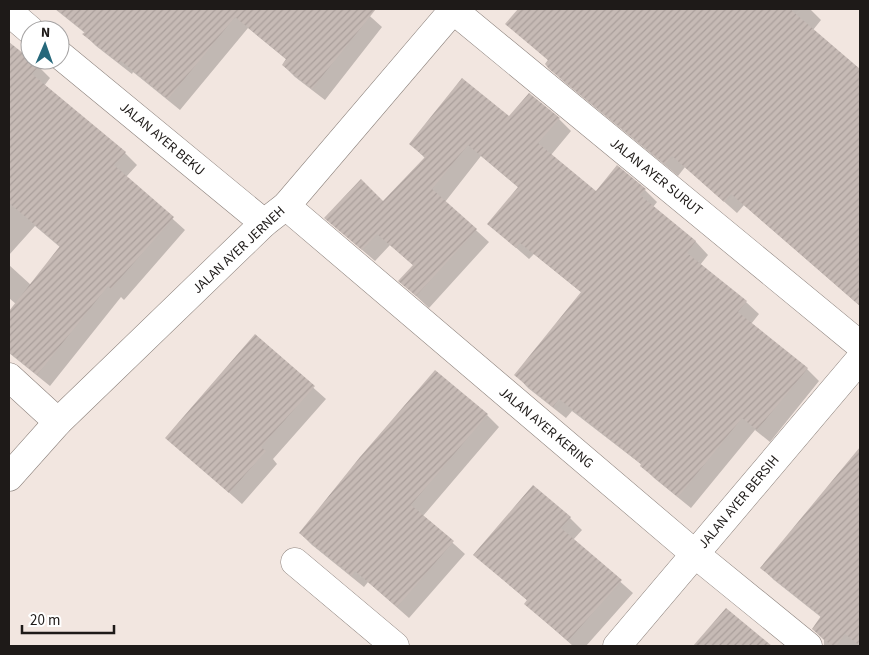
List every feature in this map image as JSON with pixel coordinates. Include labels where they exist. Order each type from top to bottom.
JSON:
[{"type":"street","name":"JALAN AYER JERNEH","points":[[9,476],[58,422],[264,223],[286,206],[453,9]]},
{"type":"street","name":"JALAN AYER SURUT","points":[[453,9],[860,345]]},
{"type":"street","points":[[9,12],[20,21]]},
{"type":"street","name":"JALAN AYER BEKU","points":[[70,62],[264,223]]},
{"type":"street","name":"JALAN AYER KERING","points":[[286,206],[695,554],[808,646]]},
{"type":"street","name":"JALAN AYER BERSIH","points":[[617,646],[860,359]]},
{"type":"street","points":[[9,377],[58,422]]},
{"type":"street","points":[[295,562],[395,646]]},
{"type":"building","points":[[56,9],[376,9],[312,89],[282,65],[286,59],[235,17],[168,99],[121,61],[119,63],[82,34],[85,32]]},
{"type":"building","points":[[518,9],[790,9],[860,69],[860,306],[731,194],[724,202],[672,156],[665,164],[549,69],[545,64],[548,60],[505,24]]},
{"type":"building","points":[[9,42],[20,51],[20,70],[36,70],[32,74],[126,152],[114,165],[174,217],[111,289],[108,286],[37,375],[9,352],[9,311],[60,246],[9,203]]},
{"type":"building","points":[[462,78],[509,116],[529,93],[560,118],[538,143],[596,191],[617,165],[646,189],[640,195],[696,241],[687,253],[747,301],[738,312],[808,368],[757,430],[742,418],[678,497],[640,466],[641,464],[559,399],[553,407],[514,375],[581,292],[520,243],[516,248],[487,224],[518,187],[468,145],[432,189],[477,229],[416,296],[398,281],[413,265],[377,234],[362,250],[324,218],[361,179],[383,201],[425,157],[409,144]]},
{"type":"building","points":[[255,334],[315,386],[261,447],[266,451],[229,493],[165,438]]},
{"type":"building","points":[[435,370],[488,414],[411,505],[454,541],[397,607],[355,571],[352,576],[299,533],[360,457]]},
{"type":"building","points":[[860,447],[860,646],[845,634],[836,646],[832,646],[812,629],[821,616],[760,568]]},
{"type":"building","points":[[533,485],[571,517],[561,528],[622,580],[568,641],[524,604],[527,600],[473,555]]},
{"type":"building","points":[[726,608],[772,646],[693,646]]}]
